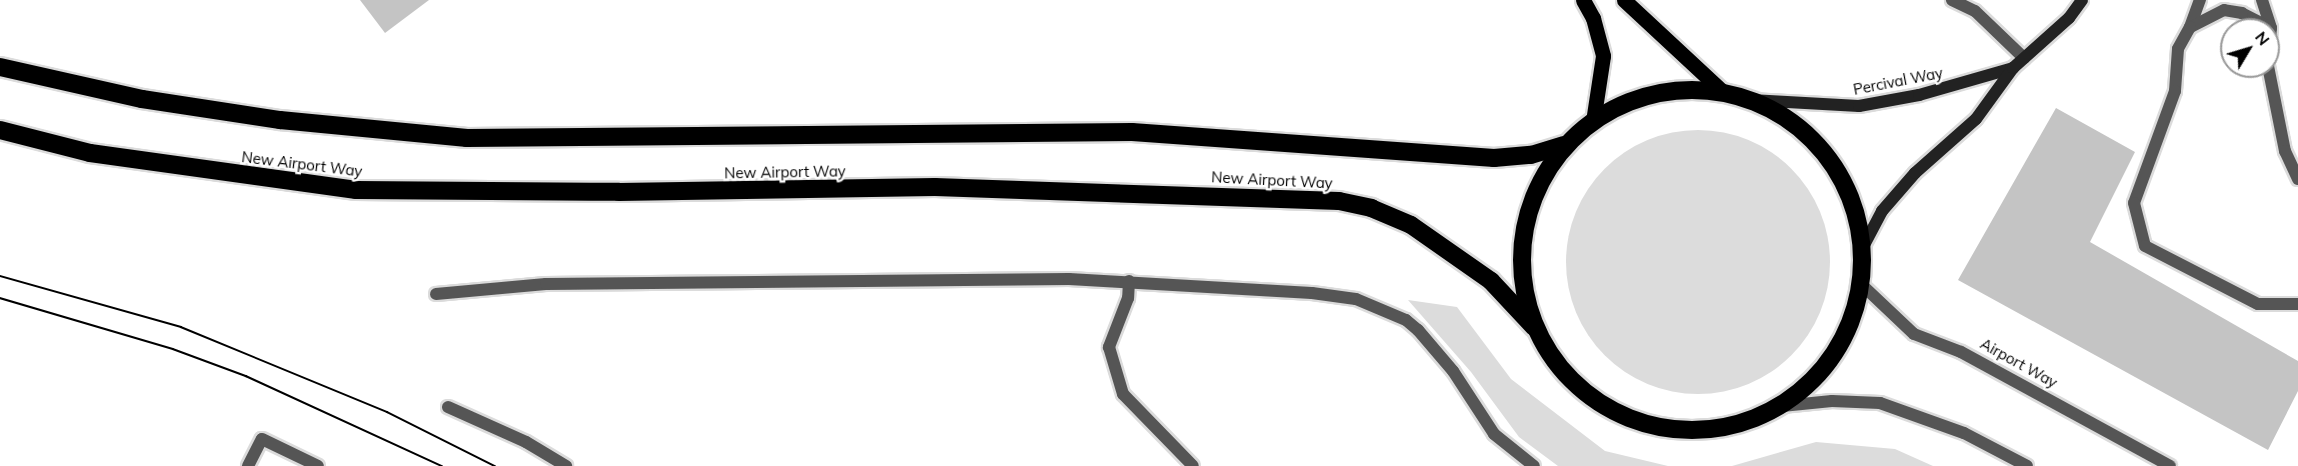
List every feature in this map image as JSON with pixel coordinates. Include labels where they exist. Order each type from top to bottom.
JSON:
[{"type":"highway","points":[[0,67],[142,99],[280,120],[467,138],[1132,132],[1494,158],[1531,155],[1564,146]]},
{"type":"highway","points":[[1690,90],[1724,93],[1751,100],[1789,121],[1828,158],[1856,217],[1862,249],[1860,283],[1848,330],[1826,365],[1782,406],[1727,428],[1689,431],[1652,426],[1617,414],[1585,394],[1558,367],[1534,327],[1521,264],[1524,228],[1535,193],[1564,146],[1593,121],[1623,104],[1656,93],[1690,90]]},
{"type":"highway","name":"New Airport Way","points":[[0,130],[90,153],[356,190],[619,192],[935,187],[1339,201],[1371,208],[1421,231],[1491,281],[1534,327]]},
{"type":"main road","points":[[1583,0],[1593,18],[1603,56],[1593,121]]},
{"type":"main road","points":[[1624,0],[1724,93]]},
{"type":"street","points":[[1952,0],[1976,11],[2024,58]]},
{"type":"street","name":"Percival Way","points":[[1862,249],[1882,211],[1915,173],[1976,119],[2013,69],[2069,18],[2082,0]]},
{"type":"street","points":[[2200,0],[2190,27],[2178,49],[2175,91],[2134,203],[2145,246],[2258,304],[2298,304]]},
{"type":"street","points":[[2262,0],[2268,18]]},
{"type":"street","points":[[2190,27],[2224,10],[2242,13],[2252,18]]},
{"type":"street","name":"Percival Way","points":[[1751,100],[1859,106],[1919,95],[2013,69]]},
{"type":"street","points":[[2270,78],[2285,152],[2298,179]]},
{"type":"street","points":[[436,294],[557,284],[909,279],[1129,281],[1312,293],[1356,299],[1406,320],[1436,349],[1494,434],[1534,466]]},
{"type":"street","points":[[1129,281],[1128,298],[1109,347],[1123,394],[1193,466]]},
{"type":"street","name":"Airport Way","points":[[1860,283],[1914,334],[1960,352],[2170,466]]},
{"type":"street","points":[[1782,406],[1832,401],[1880,403],[1964,433],[2027,466]]},
{"type":"street","points":[[448,407],[526,442],[566,466]]},
{"type":"street","points":[[248,466],[262,440],[318,466]]},
{"type":"shaded area","points":[[1698,130],[1724,133],[1748,140],[1782,160],[1800,178],[1820,212],[1827,236],[1830,262],[1827,288],[1820,312],[1800,346],[1782,364],[1748,384],[1724,391],[1698,394],[1672,391],[1648,384],[1614,364],[1596,346],[1576,312],[1569,288],[1566,262],[1569,236],[1576,212],[1596,178],[1614,160],[1648,140],[1672,133]]},
{"type":"shaded area","points":[[1408,300],[1457,307],[1511,379],[1605,451],[1668,466],[1558,466],[1519,437],[1471,372]]},
{"type":"shaded area","points":[[1816,442],[1895,449],[1933,466],[1732,466]]},
{"type":"building","points":[[360,0],[429,0],[385,33]]},
{"type":"building","points":[[2056,108],[2135,152],[2090,242],[2298,361],[2298,391],[2268,450],[1958,280]]},
{"type":"tram line","points":[[0,276],[181,327],[387,412],[495,466]]},
{"type":"tram line","points":[[0,298],[173,349],[246,376],[442,466]]}]
